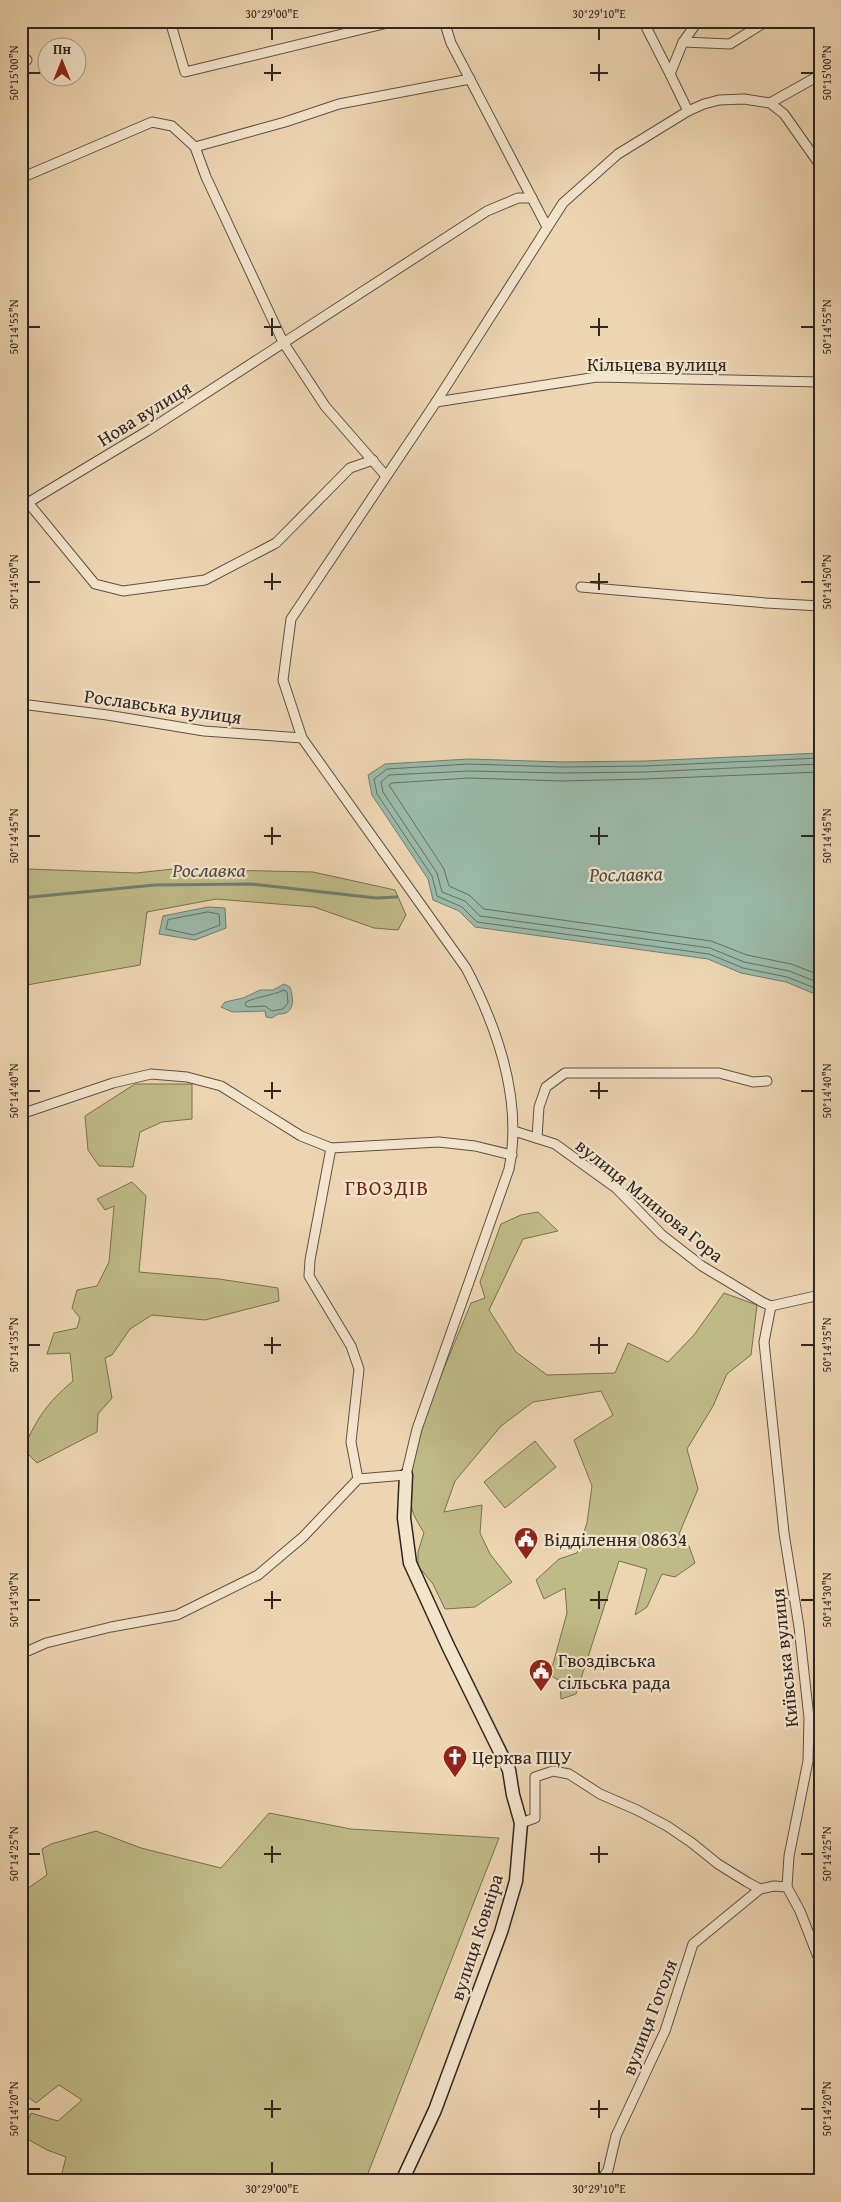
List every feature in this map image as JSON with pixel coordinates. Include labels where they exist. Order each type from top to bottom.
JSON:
[{"type":"street","points":[[170,21],[185,72],[396,21]]},
{"type":"street","points":[[444,21],[451,43],[547,227]]},
{"type":"street","points":[[643,21],[688,111]]},
{"type":"street","points":[[670,74],[683,42],[698,21]]},
{"type":"street","points":[[683,42],[730,44],[767,21]]},
{"type":"street","points":[[770,102],[820,75]]},
{"type":"street","points":[[195,147],[286,122],[339,104],[470,79]]},
{"type":"street","points":[[21,1654],[55,1641],[110,1627],[177,1614],[258,1575],[303,1537],[358,1479],[406,1475],[417,1429],[509,1168],[514,1131],[512,1102],[506,1071],[478,991],[466,968],[302,738],[283,680],[290,619],[436,402],[563,203],[618,154],[688,111],[719,100],[744,99],[770,102],[784,114],[820,166]]},
{"type":"street","points":[[21,178],[152,122],[172,126],[195,147],[206,177],[283,342],[325,406],[386,476]]},
{"type":"street","name":"Нова вулиця","points":[[29,502],[149,430],[487,211],[518,198],[532,198]]},
{"type":"street","name":"Кільцева вулиця","points":[[436,402],[597,377],[820,382]]},
{"type":"street","points":[[21,494],[95,584],[123,591],[205,580],[276,543],[350,468],[373,460]]},
{"type":"street","points":[[581,587],[820,606]]},
{"type":"street","name":"Рославська вулиця","points":[[21,704],[107,715],[204,731],[302,738]]},
{"type":"street","points":[[537,1138],[539,1107],[546,1087],[565,1073],[720,1073],[753,1082],[767,1081]]},
{"type":"street","points":[[21,1114],[141,1076],[151,1074],[188,1077],[220,1086],[301,1136],[331,1148],[439,1142],[475,1146],[512,1155]]},
{"type":"street","name":"вулиця Млинова Гора","points":[[514,1131],[555,1144],[616,1188],[662,1235],[702,1266],[771,1306]]},
{"type":"street","points":[[331,1148],[310,1260],[310,1276],[351,1346],[359,1369],[351,1442],[358,1479]]},
{"type":"street","points":[[771,1306],[820,1295]]},
{"type":"street","name":"Київська вулиця","points":[[771,1306],[764,1342],[784,1533],[799,1627],[809,1718],[808,1761],[789,1856],[787,1887]]},
{"type":"street","name":"вулиця Ковніра","points":[[402,2181],[435,2110],[501,1932],[516,1881],[521,1823],[513,1795],[509,1770],[448,1646],[410,1563],[404,1518],[406,1475]]},
{"type":"street","points":[[521,1823],[536,1818],[535,1777],[553,1771],[569,1774],[600,1794],[637,1810],[667,1826],[718,1864],[760,1889],[774,1886],[787,1887],[800,1911],[820,1962]]},
{"type":"street","name":"вулиця Гоголя","points":[[601,2181],[608,2170],[616,2136],[665,2031],[693,1944],[760,1889]]},
{"type":"shaded area","points":[[28,869],[136,873],[173,869],[313,872],[395,890],[406,915],[398,930],[374,928],[314,907],[216,899],[147,912],[140,965],[21,986],[21,871]]},
{"type":"shaded area","points":[[135,1084],[192,1084],[192,1119],[162,1122],[140,1132],[133,1167],[99,1166],[88,1150],[85,1116]]},
{"type":"shaded area","points":[[132,1182],[146,1196],[139,1272],[219,1279],[278,1288],[279,1301],[205,1320],[152,1315],[130,1329],[112,1355],[105,1358],[112,1398],[98,1414],[97,1432],[37,1463],[23,1449],[33,1428],[44,1412],[73,1381],[70,1353],[47,1354],[54,1333],[77,1328],[80,1318],[72,1308],[77,1290],[97,1286],[109,1262],[114,1206],[105,1210],[97,1199]]},
{"type":"shaded area","points":[[538,1212],[558,1231],[523,1239],[489,1310],[516,1352],[547,1375],[615,1373],[628,1343],[668,1362],[694,1335],[724,1293],[757,1305],[751,1355],[727,1374],[713,1406],[687,1449],[698,1489],[679,1534],[689,1546],[695,1563],[675,1577],[662,1574],[647,1607],[635,1615],[647,1569],[619,1561],[576,1694],[561,1699],[560,1681],[550,1675],[567,1613],[565,1588],[544,1599],[536,1580],[559,1559],[577,1553],[587,1523],[592,1486],[574,1440],[613,1415],[601,1391],[533,1402],[501,1426],[455,1481],[444,1512],[482,1505],[480,1533],[490,1554],[512,1582],[475,1607],[445,1609],[433,1584],[418,1566],[418,1552],[424,1533],[412,1509],[411,1487],[414,1462],[430,1405],[471,1303],[485,1298],[480,1282],[501,1224],[521,1215]]},
{"type":"shaded area","points":[[535,1441],[556,1467],[505,1508],[484,1482]]},
{"type":"shaded area","points":[[269,1813],[351,1829],[499,1838],[365,2181],[60,2181],[66,2157],[47,2150],[22,2136],[31,2113],[58,2121],[82,2100],[59,2085],[36,2103],[21,2092],[21,1893],[47,1875],[42,1849],[51,1844],[96,1831],[141,1848],[221,1868]]},
{"type":"water","points":[[820,753],[820,996],[786,982],[741,973],[708,959],[475,927],[459,911],[433,900],[428,879],[372,795],[368,775],[385,764],[469,759],[562,762],[645,761]]},
{"type":"water","points":[[208,907],[225,908],[226,928],[195,940],[159,934],[163,916]]},
{"type":"water","points":[[284,984],[290,987],[292,1005],[288,1012],[284,1014],[278,1014],[272,1018],[266,1017],[265,1011],[232,1012],[221,1007],[225,1002],[243,998],[260,990],[273,990]]},
{"type":"waterway","name":"Рославка","points":[[21,898],[155,885],[251,884],[376,898],[397,897]]},
{"type":"place","name":"Відділення 08634","points":[[526,1560]]},
{"type":"place","name":"Гвоздівська сільська рада","points":[[541,1692]]},
{"type":"place","name":"Церква ПЦУ","points":[[455,1778]]},
{"type":"district","name":"ГВОЗДІВ","points":[[387,1188]]}]
